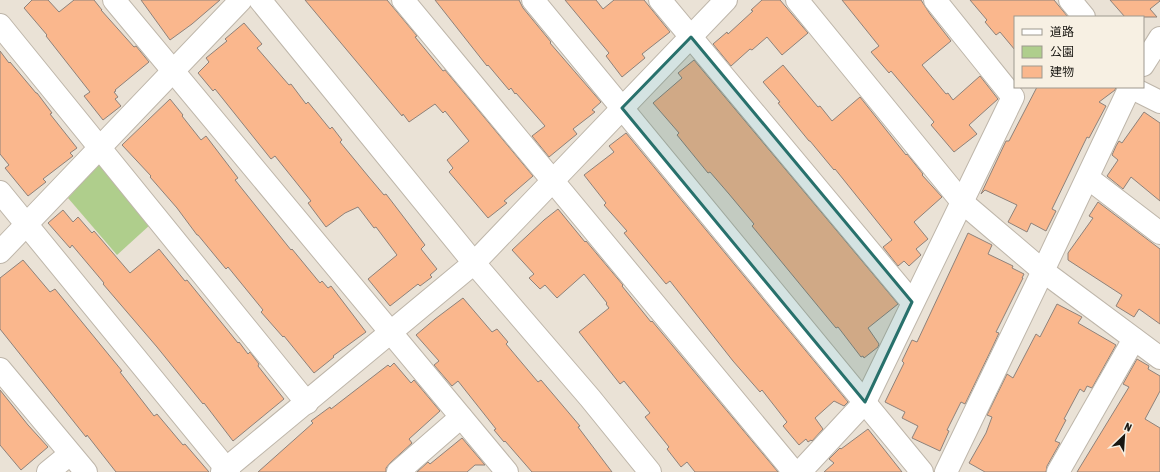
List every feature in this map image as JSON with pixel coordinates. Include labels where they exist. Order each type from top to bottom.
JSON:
[{"type":"street","points":[[114,0],[507,472]]},
{"type":"street","points":[[0,252],[241,0]]},
{"type":"street","points":[[260,0],[474,263],[590,398],[650,472]]},
{"type":"street","points":[[403,0],[794,472]]},
{"type":"street","points":[[533,0],[922,472]]},
{"type":"street","points":[[660,0],[912,302]]},
{"type":"street","points":[[0,192],[226,471],[474,263],[726,0]]},
{"type":"street","points":[[797,0],[962,202],[1043,271],[1160,358]]},
{"type":"street","points":[[800,472],[865,402],[912,302],[1013,98],[935,0]]},
{"type":"street","points":[[1070,0],[1083,16]]},
{"type":"street","points":[[0,26],[307,403]]},
{"type":"street","points":[[1144,63],[1160,38]]},
{"type":"street","points":[[946,472],[1088,178],[1130,88]]},
{"type":"street","points":[[1132,88],[1160,102]]},
{"type":"street","points":[[1088,178],[1160,233]]},
{"type":"street","points":[[1058,472],[1134,339]]},
{"type":"street","points":[[0,369],[86,472]]},
{"type":"street","points":[[398,472],[461,417]]},
{"type":"street","points":[[48,472],[70,454]]},
{"type":"highlighted area","points":[[691,37],[912,302],[865,402],[622,108]]},
{"type":"green space","points":[[101,162],[151,224],[117,255],[68,198]]},
{"type":"building","points":[[32,0],[48,0],[59,12],[74,0],[94,0],[101,10],[134,47],[136,46],[149,62],[115,90],[116,91],[114,92],[118,97],[115,99],[121,106],[103,120],[84,96],[90,92],[46,36],[47,35],[24,8]]},
{"type":"building","points":[[141,0],[220,0],[192,24],[170,40]]},
{"type":"building","points":[[305,0],[387,0],[417,36],[415,37],[443,71],[445,70],[533,176],[504,201],[507,203],[488,218],[449,172],[453,168],[447,160],[469,141],[445,111],[443,113],[435,104],[409,122],[403,114],[402,116]]},
{"type":"building","points":[[435,0],[519,0],[523,8],[551,42],[550,43],[601,102],[592,110],[595,112],[573,129],[577,134],[549,157],[532,136],[545,126],[516,93],[515,94],[511,88],[509,90],[488,65],[487,66]]},
{"type":"building","points":[[565,0],[596,0],[603,9],[614,0],[644,0],[670,32],[642,54],[645,58],[622,77],[606,56],[609,53]]},
{"type":"building","points":[[762,0],[780,0],[808,33],[782,55],[767,37],[752,50],[750,49],[731,66],[713,44],[727,32],[728,34],[753,11],[751,10]]},
{"type":"building","points":[[842,0],[921,0],[951,41],[922,65],[946,94],[948,93],[953,100],[980,76],[998,99],[969,125],[977,134],[954,152],[931,125],[934,122],[891,71],[889,73],[871,52],[879,46]]},
{"type":"building","points":[[970,0],[1054,0],[1067,16],[1014,16],[1014,49],[1000,32],[996,35],[985,22],[987,20]]},
{"type":"building","points":[[1110,0],[1160,0],[1150,9],[1157,17],[1124,16]]},
{"type":"building","points":[[244,23],[262,44],[257,48],[289,85],[291,84],[306,104],[308,102],[330,129],[332,127],[342,140],[340,142],[384,195],[386,194],[425,245],[421,249],[437,269],[430,275],[432,277],[420,286],[418,284],[390,306],[368,279],[397,255],[376,227],[374,228],[358,207],[345,213],[326,227],[308,203],[311,201],[275,156],[271,159],[215,89],[213,91],[198,73],[209,62],[206,58],[227,41],[225,39]]},
{"type":"building","points":[[0,51],[37,93],[52,113],[50,114],[77,148],[70,153],[73,156],[43,179],[46,182],[28,196],[5,168],[9,165],[0,154]]},
{"type":"building","points":[[694,60],[898,304],[868,328],[879,344],[878,347],[864,358],[863,356],[861,357],[838,327],[836,328],[752,226],[754,224],[710,172],[708,173],[677,135],[679,133],[653,103],[682,78],[678,73]]},
{"type":"building","points":[[783,65],[818,107],[820,106],[832,121],[860,97],[923,174],[922,175],[942,197],[914,222],[928,239],[916,249],[921,255],[909,266],[904,261],[898,266],[883,247],[892,240],[835,169],[834,170],[809,141],[763,82]]},
{"type":"building","points":[[1036,88],[1116,88],[1099,102],[1106,106],[1089,138],[1087,137],[1052,209],[1056,211],[1046,231],[1031,223],[1027,232],[1008,222],[1017,205],[985,190],[981,194],[1006,141],[1009,141]]},
{"type":"building","points":[[170,99],[201,140],[206,136],[238,178],[235,180],[291,250],[292,249],[320,283],[322,281],[328,288],[331,286],[366,332],[333,356],[334,357],[314,373],[284,336],[283,337],[261,312],[263,310],[228,267],[226,269],[150,177],[151,176],[122,145]]},
{"type":"building","points":[[1144,112],[1160,123],[1160,201],[1131,177],[1123,189],[1107,176],[1118,160],[1112,155],[1116,146],[1119,141],[1122,143]]},
{"type":"building","points":[[626,133],[848,402],[844,406],[834,401],[815,418],[823,429],[812,441],[811,440],[808,442],[806,439],[799,445],[783,426],[787,422],[762,390],[760,392],[733,361],[670,281],[666,284],[624,233],[627,231],[604,205],[606,203],[584,175],[614,152],[609,146]]},
{"type":"building","points":[[1098,202],[1160,249],[1160,324],[1139,309],[1134,317],[1116,306],[1122,295],[1068,260],[1068,253],[1093,218],[1089,216]]},
{"type":"building","points":[[558,209],[778,472],[695,472],[687,462],[681,467],[667,449],[669,447],[645,417],[650,413],[624,381],[620,384],[579,332],[609,308],[606,304],[607,303],[584,274],[557,298],[545,285],[540,289],[529,278],[534,274],[512,250]]},
{"type":"building","points":[[63,210],[73,222],[78,217],[92,233],[94,231],[130,273],[159,249],[185,281],[187,280],[238,343],[239,342],[248,354],[250,352],[259,364],[258,366],[284,399],[233,441],[204,403],[203,404],[72,245],[70,248],[48,223]]},
{"type":"building","points":[[968,233],[992,245],[988,254],[1013,266],[1012,268],[1024,274],[996,332],[999,333],[993,346],[965,404],[961,402],[947,430],[949,431],[940,451],[912,438],[918,426],[902,418],[905,412],[885,402],[904,363],[902,361],[912,340],[917,342]]},
{"type":"building","points":[[23,260],[50,292],[55,289],[122,371],[120,372],[154,416],[157,414],[183,445],[185,444],[209,472],[116,472],[87,435],[86,437],[0,329],[0,278]]},
{"type":"building","points":[[463,298],[492,332],[497,329],[508,342],[506,344],[538,382],[541,380],[580,426],[578,427],[612,472],[532,472],[494,430],[496,429],[458,381],[452,386],[434,365],[439,361],[416,335]]},
{"type":"building","points":[[1057,304],[1082,317],[1078,323],[1116,345],[1092,388],[1087,386],[1084,392],[1080,389],[1064,419],[1066,420],[1055,441],[1060,443],[1047,466],[1046,472],[985,472],[969,463],[986,433],[992,417],[987,415],[1007,374],[1013,378],[1036,334],[1040,337]]},
{"type":"building","points":[[1137,359],[1149,366],[1148,369],[1160,376],[1160,391],[1145,419],[1160,428],[1160,472],[1077,472],[1129,387],[1123,384]]},
{"type":"building","points":[[394,363],[411,383],[414,380],[440,411],[409,439],[412,443],[390,463],[386,468],[386,472],[258,472],[313,423],[311,421],[330,407],[331,409],[388,365],[390,367]]},
{"type":"building","points":[[0,390],[48,447],[21,470],[0,445]]},
{"type":"building","points":[[868,429],[902,472],[824,472],[834,463],[829,459],[840,448],[841,449]]},
{"type":"building","points":[[462,438],[485,465],[475,465],[467,472],[417,472],[428,462],[430,464]]}]
